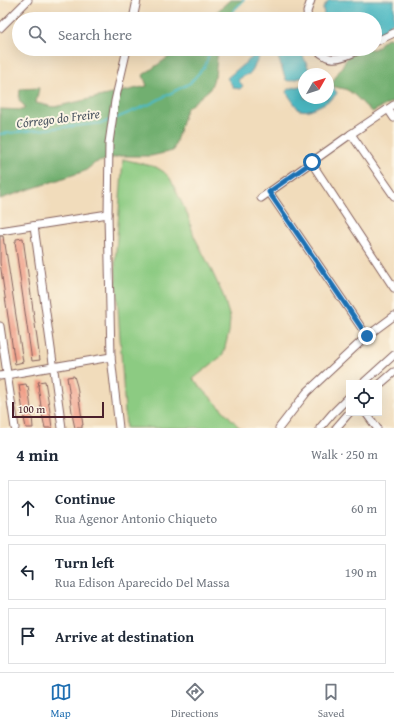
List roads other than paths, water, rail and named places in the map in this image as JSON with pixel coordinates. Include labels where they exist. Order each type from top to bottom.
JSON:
[{"type":"street","points":[[15,12],[26,0]]},
{"type":"street","points":[[134,12],[137,0]]},
{"type":"street","points":[[307,12],[311,0]]},
{"type":"street","points":[[0,28],[12,15]]},
{"type":"street","points":[[382,39],[394,33]]},
{"type":"street","points":[[119,428],[111,357],[108,214],[109,143],[115,101],[125,56]]},
{"type":"street","points":[[325,56],[332,58],[344,56]]},
{"type":"street","points":[[261,198],[391,107],[394,118]]},
{"type":"street","points":[[351,134],[394,196]]},
{"type":"street","points":[[312,162],[394,288]]},
{"type":"street","points":[[269,192],[367,336]]},
{"type":"street","points":[[0,231],[108,214]]},
{"type":"street","points":[[34,226],[62,428]]},
{"type":"street","points":[[279,428],[307,392],[367,336],[394,316]]},
{"type":"street","points":[[0,326],[4,375],[15,428]]},
{"type":"street","points":[[366,380],[394,354]]},
{"type":"street","points":[[4,375],[111,357]]},
{"type":"street","points":[[382,382],[394,372]]},
{"type":"street","points":[[320,428],[346,400]]},
{"type":"street","points":[[336,428],[346,416]]},
{"type":"street","points":[[368,416],[377,428]]},
{"type":"water","points":[[329,0],[394,0],[394,23],[393,22],[382,33],[382,12],[324,12],[323,8]]},
{"type":"water","points":[[254,56],[260,56],[251,73],[238,80],[243,86],[240,89],[234,88],[227,78]]},
{"type":"water","points":[[277,56],[303,56],[308,68],[298,68],[298,79],[289,81],[286,80]]},
{"type":"water","points":[[298,86],[298,104],[323,104],[309,110],[299,110],[286,92],[288,89]]},
{"type":"water","points":[[334,89],[337,93],[334,97]]},
{"type":"waterway","name":"Córrego do Freire","points":[[233,12],[244,0]]},
{"type":"waterway","name":"Córrego do Freire","points":[[114,119],[150,104],[190,83],[205,66],[209,56]]},
{"type":"waterway","name":"Córrego do Freire","points":[[0,134],[103,123],[110,120]]}]
